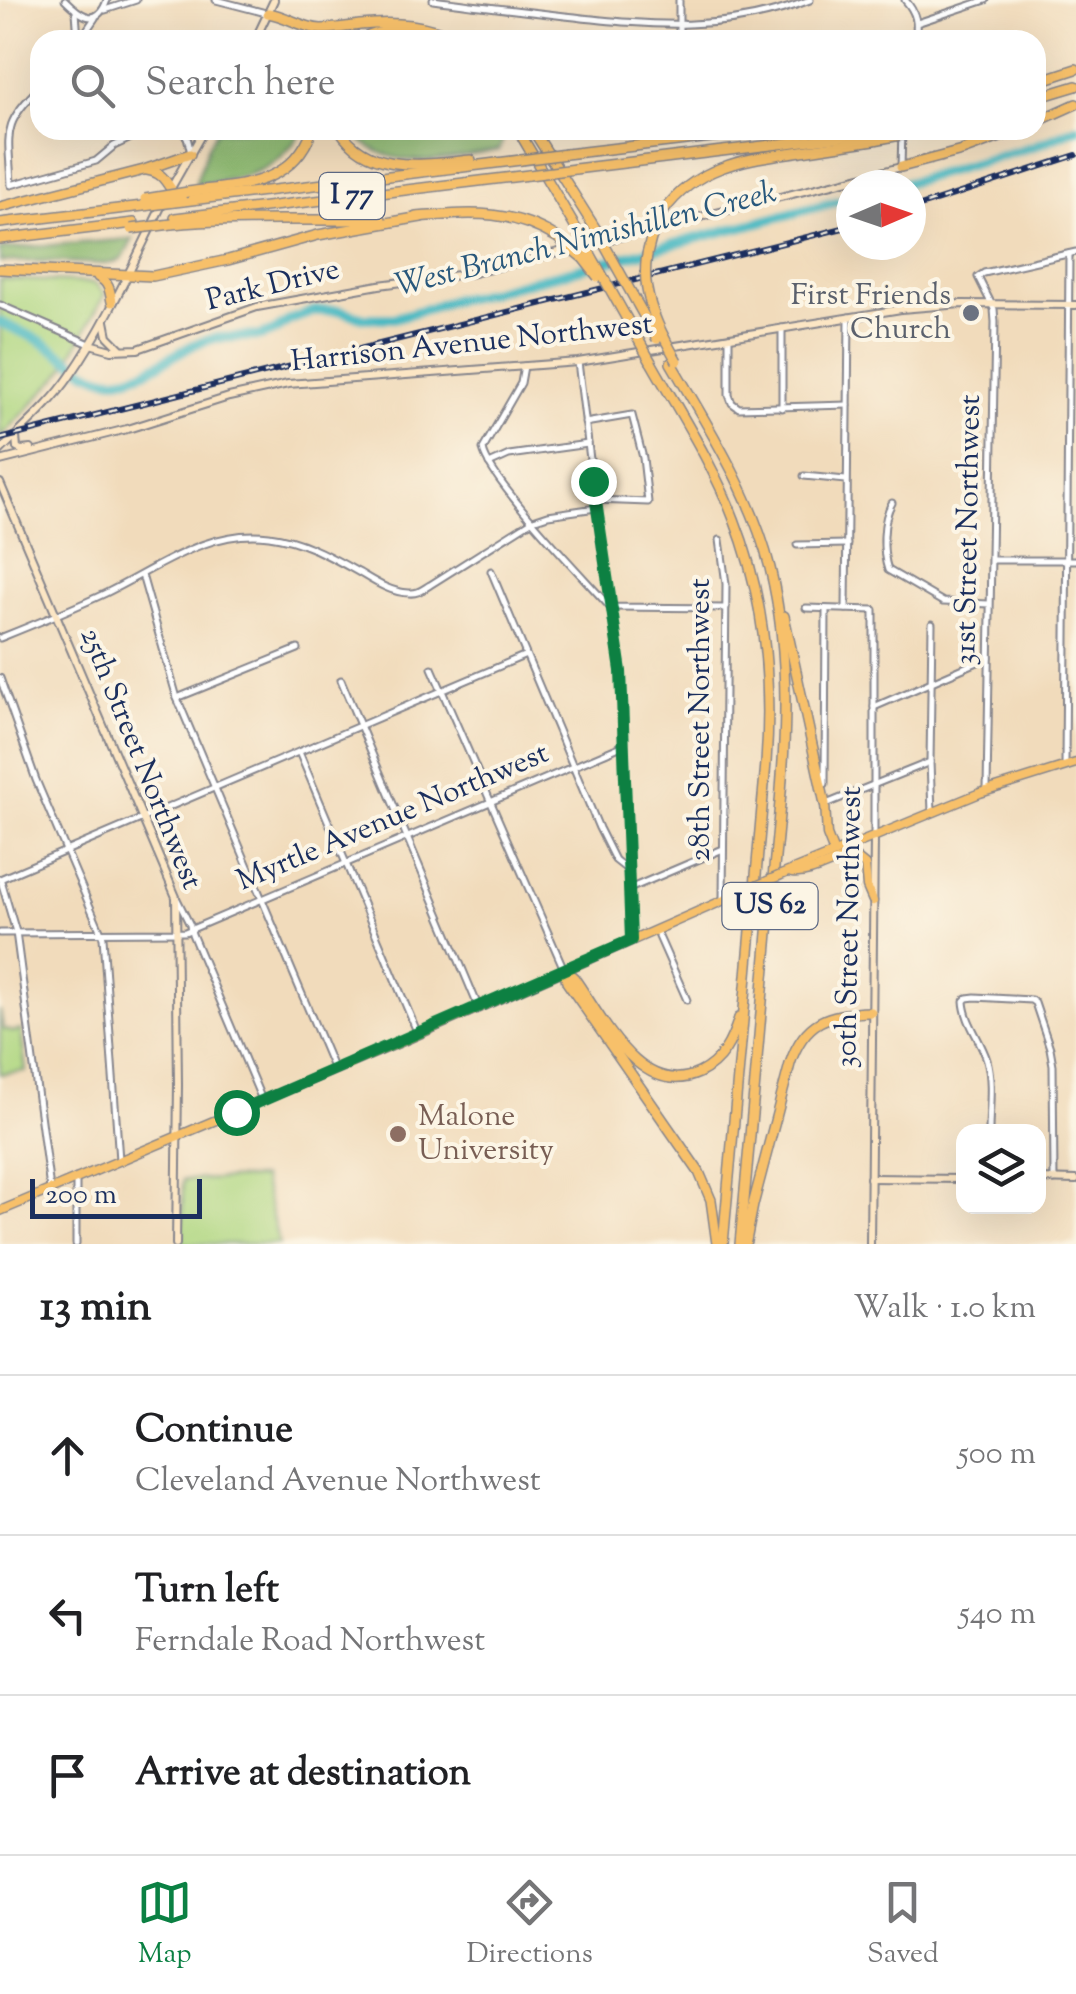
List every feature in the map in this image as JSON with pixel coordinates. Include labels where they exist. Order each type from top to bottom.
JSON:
[{"type":"highway","points":[[268,13],[321,29],[404,22],[436,30]]},
{"type":"highway","points":[[1046,79],[1076,69]]},
{"type":"highway","points":[[1046,95],[1076,86]]},
{"type":"highway","points":[[1046,118],[1076,104]]},
{"type":"highway","points":[[186,196],[275,174],[297,158],[307,140]]},
{"type":"highway","points":[[348,140],[364,154],[386,163],[517,160]]},
{"type":"highway","points":[[524,140],[625,317]]},
{"type":"highway","points":[[542,140],[674,362]]},
{"type":"highway","name":"I 77","points":[[0,223],[186,196],[686,140]]},
{"type":"highway","name":"I 77","points":[[0,239],[846,140]]},
{"type":"highway","points":[[674,362],[654,320],[645,281],[648,246],[663,212],[676,195],[693,181],[725,165],[857,140]]},
{"type":"highway","points":[[901,167],[991,140]]},
{"type":"highway","points":[[0,207],[144,170],[190,154]]},
{"type":"highway","points":[[144,170],[162,176],[170,189]]},
{"type":"highway","points":[[174,221],[339,221],[471,213],[502,216],[558,238],[591,267],[625,317]]},
{"type":"highway","points":[[0,269],[154,276],[318,235],[421,217]]},
{"type":"highway","points":[[91,274],[104,280],[112,302]]},
{"type":"highway","name":"US 62","points":[[625,317],[704,456],[733,517],[752,574],[768,668],[768,733],[720,1244]]},
{"type":"highway","name":"US 62","points":[[674,362],[723,444],[758,530],[770,568],[785,664],[785,728],[743,1244]]},
{"type":"highway","points":[[770,568],[784,613],[825,804]]},
{"type":"highway","points":[[564,969],[632,1059],[649,1072],[670,1078],[695,1074],[722,1055],[732,1039],[746,994]]},
{"type":"highway","points":[[564,969],[567,982],[700,1172],[711,1200],[720,1244]]},
{"type":"highway","points":[[743,1244],[798,1043],[825,1018],[871,1012]]},
{"type":"main road","points":[[0,1211],[834,852],[987,790],[1076,762]]},
{"type":"main road","points":[[825,804],[827,837],[834,852]]},
{"type":"main road","points":[[784,874],[803,874],[854,856],[866,868],[873,901]]},
{"type":"street","points":[[87,30],[107,0]]},
{"type":"street","points":[[71,5],[86,17],[136,0]]},
{"type":"street","points":[[216,0],[268,13]]},
{"type":"street","points":[[260,30],[274,0]]},
{"type":"street","points":[[433,0],[680,26],[747,18],[810,0]]},
{"type":"street","points":[[680,0],[680,30]]},
{"type":"street","points":[[905,0],[917,22],[916,30]]},
{"type":"street","points":[[917,22],[986,0]]},
{"type":"street","points":[[71,5],[77,30]]},
{"type":"street","points":[[30,98],[19,108],[9,128],[11,185],[96,161],[127,140]]},
{"type":"street","points":[[187,140],[190,154]]},
{"type":"street","points":[[0,450],[71,375],[198,140]]},
{"type":"street","points":[[901,167],[902,140]]},
{"type":"street","name":"Park Drive","points":[[88,347],[126,350],[151,346],[257,307],[379,284],[500,268],[901,167]]},
{"type":"street","points":[[1065,766],[1072,560],[1072,253]]},
{"type":"street","name":"31st Street Northwest","points":[[987,790],[995,322],[992,304],[978,280],[984,272],[1072,253]]},
{"type":"street","points":[[0,305],[88,347]]},
{"type":"street","name":"Harrison Avenue Northwest","points":[[0,460],[131,428],[267,388],[578,362],[927,306],[1072,305]]},
{"type":"street","points":[[806,608],[846,609],[849,316]]},
{"type":"street","points":[[105,318],[111,341],[126,350]]},
{"type":"street","points":[[782,328],[782,408]]},
{"type":"street","points":[[729,337],[732,403],[743,409],[848,406]]},
{"type":"street","points":[[578,362],[621,671],[631,940]]},
{"type":"street","points":[[524,366],[520,382],[483,450],[489,464],[533,520],[610,607],[726,608]]},
{"type":"street","points":[[0,638],[188,551],[232,536],[262,535],[308,546],[384,586],[412,594],[533,520],[596,504],[648,502],[643,458],[632,415],[585,423]]},
{"type":"street","points":[[17,433],[16,448],[21,450],[62,446]]},
{"type":"street","points":[[489,464],[509,455],[588,444]]},
{"type":"street","points":[[804,476],[847,480]]},
{"type":"street","name":"25th Street Northwest","points":[[0,483],[176,897],[176,1244]]},
{"type":"street","points":[[892,503],[887,511],[885,540],[888,570],[939,600],[990,604]]},
{"type":"street","name":"28th Street Northwest","points":[[720,540],[726,584],[723,900]]},
{"type":"street","points":[[797,545],[846,544]]},
{"type":"street","points":[[992,560],[1072,560]]},
{"type":"street","points":[[492,571],[614,860],[629,871]]},
{"type":"street","points":[[142,575],[177,698],[334,1070]]},
{"type":"street","points":[[826,609],[825,804],[930,762]]},
{"type":"street","name":"30th Street Northwest","points":[[846,609],[874,610],[870,1244]]},
{"type":"street","points":[[932,624],[932,812]]},
{"type":"street","points":[[177,698],[298,648]]},
{"type":"street","points":[[50,1189],[16,932],[0,879],[526,655]]},
{"type":"street","points":[[874,707],[988,656]]},
{"type":"street","points":[[432,668],[564,969]]},
{"type":"street","points":[[0,678],[27,756],[102,933],[119,1160]]},
{"type":"street","points":[[340,680],[478,1006]]},
{"type":"street","name":"Myrtle Avenue Northwest","points":[[0,933],[191,929],[624,745]]},
{"type":"street","points":[[299,752],[418,1034]]},
{"type":"street","points":[[629,889],[723,849]]},
{"type":"street","points":[[176,897],[262,1100]]},
{"type":"street","points":[[656,930],[687,1000]]},
{"type":"street","points":[[989,1124],[988,1069],[964,1003],[967,998],[1029,999],[1035,1004],[1053,1064],[1054,1180]]},
{"type":"street","points":[[76,1178],[76,1244]]},
{"type":"street","points":[[870,1178],[956,1179]]},
{"type":"street","points":[[1046,1180],[1076,1180]]},
{"type":"green space","points":[[211,140],[296,140],[282,156],[257,171],[195,185]]},
{"type":"green space","points":[[361,140],[503,140],[499,150],[419,161],[383,154]]},
{"type":"green space","points":[[133,239],[123,258],[116,262],[0,262],[0,249]]},
{"type":"green space","points":[[0,279],[95,283],[105,294],[63,371],[0,435]]},
{"type":"green space","points":[[0,1010],[3,1029],[21,1030],[26,1071],[0,1074]]},
{"type":"green space","points":[[262,1178],[279,1244],[182,1244],[183,1180]]},
{"type":"waterway","name":"West Branch Nimishillen Creek","points":[[926,177],[1034,146],[1076,128]]},
{"type":"waterway","name":"West Branch Nimishillen Creek","points":[[0,322],[39,340],[86,371],[116,379],[148,370],[195,344],[216,338],[261,336],[315,311],[338,310],[365,318],[394,318],[836,202]]},
{"type":"railway","points":[[926,204],[1076,155]]},
{"type":"railway","points":[[0,439],[836,230]]},
{"type":"place","name":"First Friends Church","points":[[971,313]]},
{"type":"place","name":"Malone University","points":[[398,1134]]},
{"type":"route","points":[[236,1112],[631,940],[621,671],[593,481]]}]
